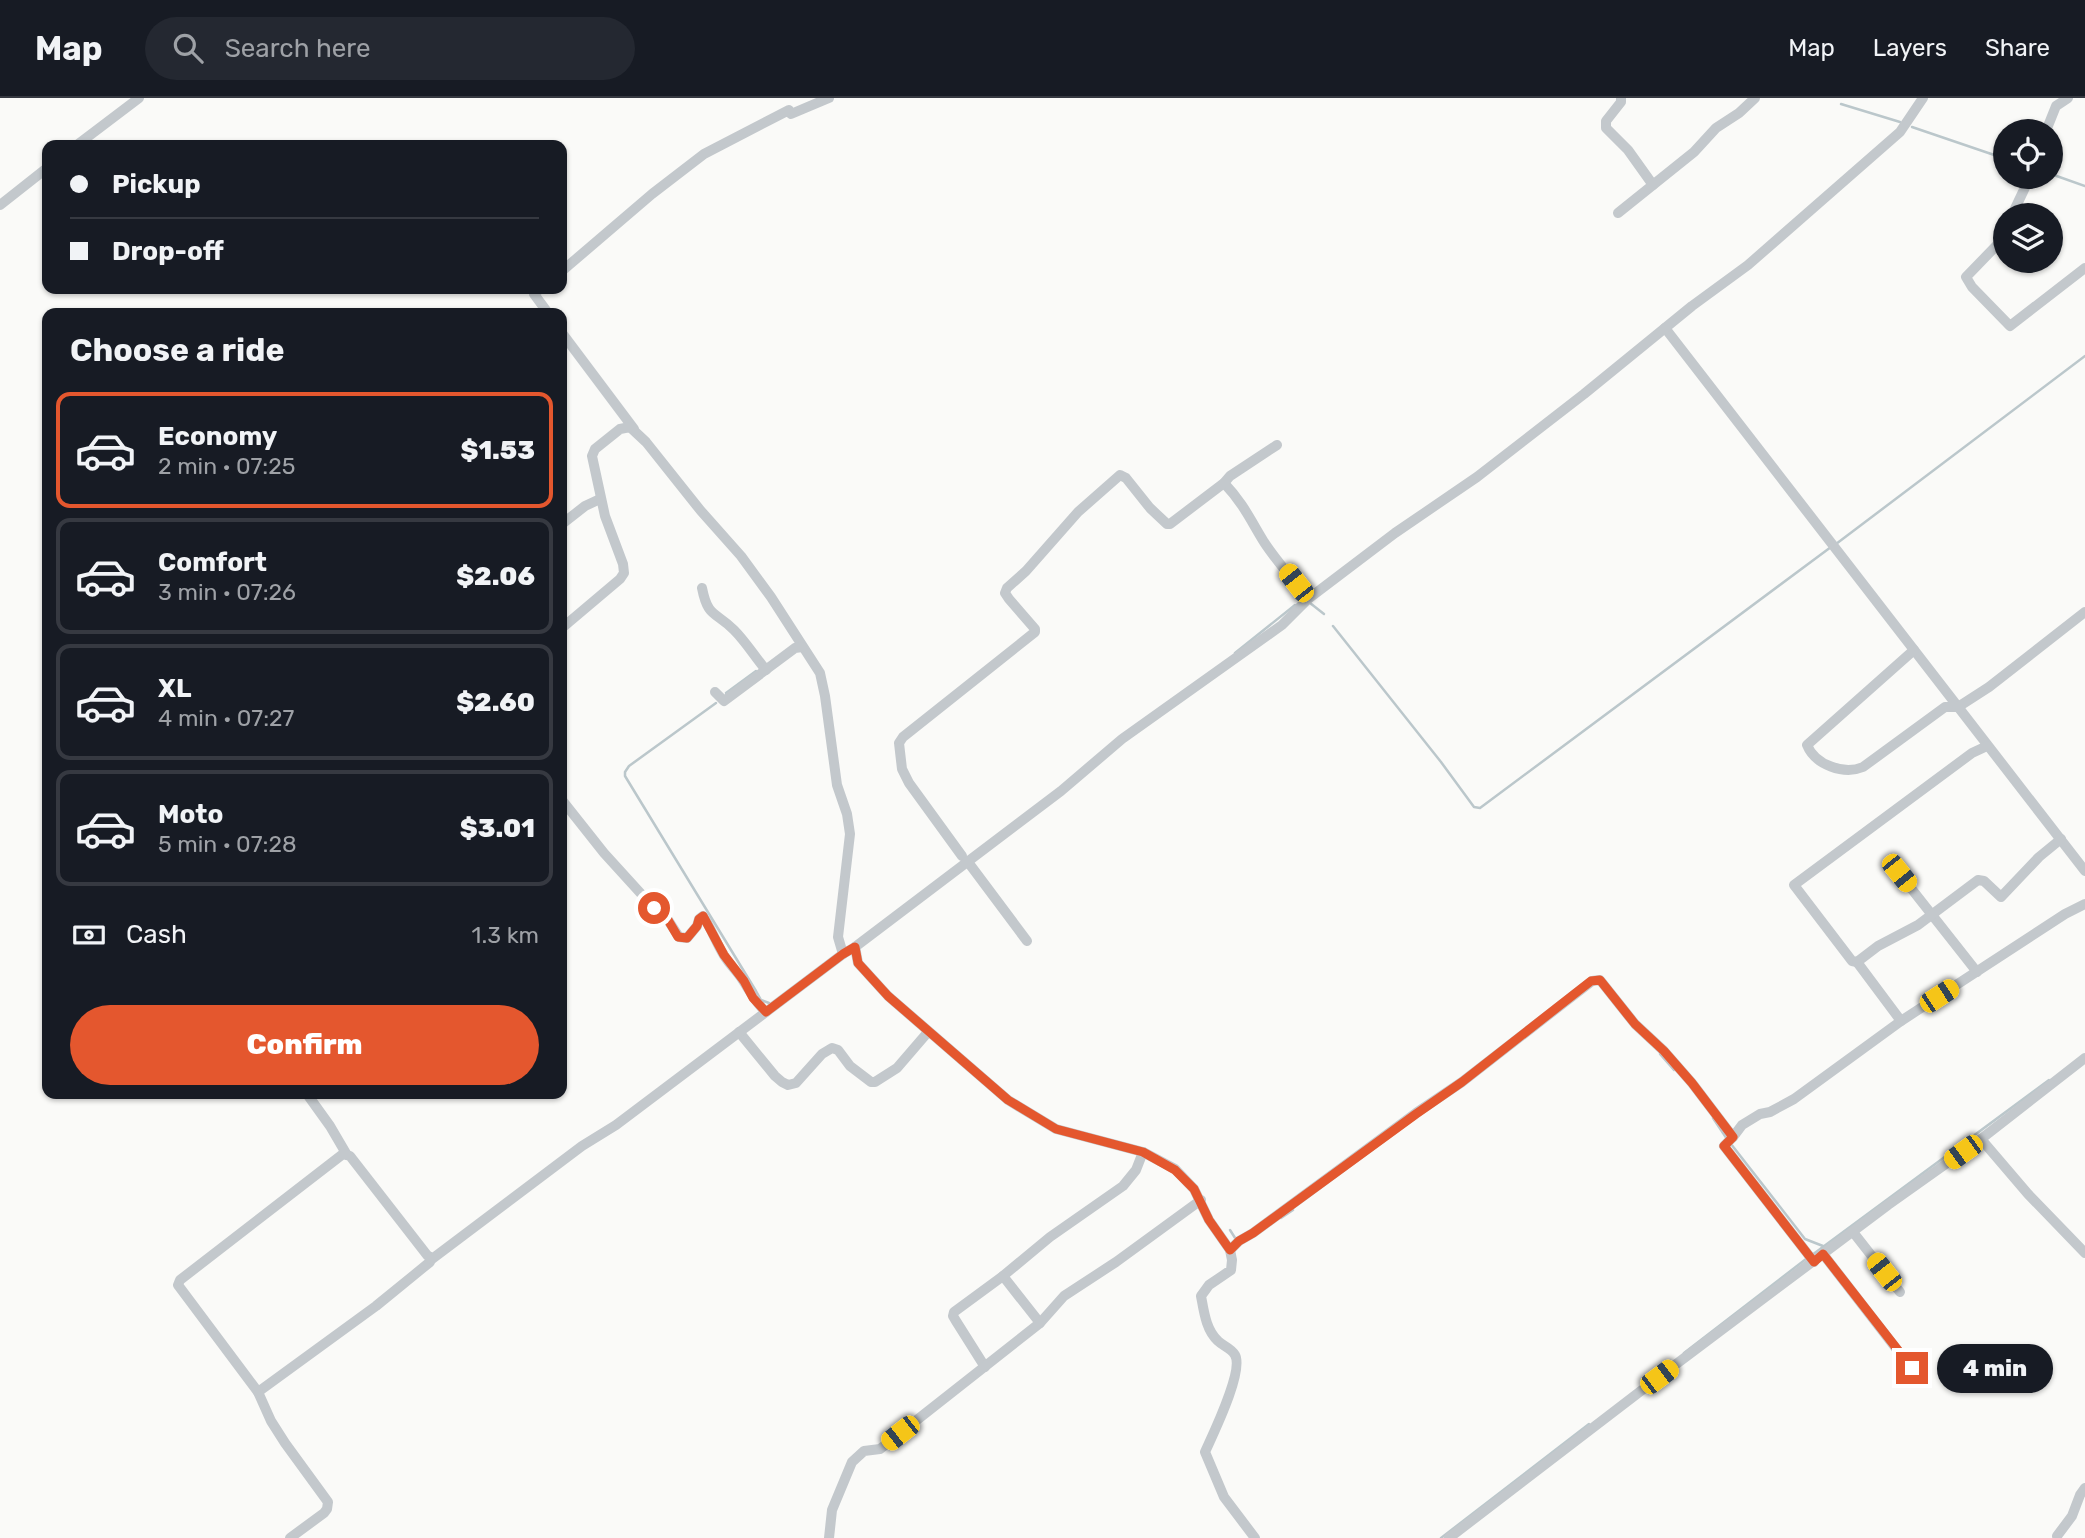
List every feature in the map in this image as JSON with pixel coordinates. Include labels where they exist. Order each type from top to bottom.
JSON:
[{"type":"street","points":[[83,140],[139,98]]},
{"type":"street","points":[[567,267],[652,194],[704,154],[789,110],[791,114],[829,98]]},
{"type":"street","points":[[1621,98],[1621,102],[1605,121],[1606,128],[1628,150],[1653,185]]},
{"type":"street","points":[[1618,213],[1694,152],[1716,128],[1739,113],[1755,98]]},
{"type":"street","points":[[430,1257],[432,1259],[855,947],[965,859],[1061,791],[1122,739],[1282,625],[1308,599],[1395,533],[1477,477],[1748,265],[1900,132],[1923,98]]},
{"type":"street","points":[[2051,119],[2056,106],[2068,98]]},
{"type":"street","points":[[0,205],[42,172]]},
{"type":"street","points":[[1993,249],[1966,277],[1972,287],[2010,326],[2085,268]]},
{"type":"street","points":[[1665,328],[2085,871]]},
{"type":"street","points":[[567,339],[636,433]]},
{"type":"street","points":[[567,624],[624,573],[600,499],[592,456],[595,449],[620,429],[630,427],[741,556],[820,673],[837,785],[847,814],[850,834],[838,937],[843,954]]},
{"type":"street","points":[[1027,941],[909,783],[902,769],[899,743],[903,737],[1035,632],[1005,593],[1007,587],[1026,572],[1078,512],[1120,475],[1126,478],[1150,508],[1170,524],[1230,476],[1276,445]]},
{"type":"street","points":[[1224,483],[1247,510],[1265,543],[1308,599]]},
{"type":"street","points":[[567,520],[585,506],[600,499]]},
{"type":"street","points":[[702,588],[705,604],[710,611],[733,629],[766,670]]},
{"type":"street","points":[[1914,650],[1807,745],[1809,751],[1829,768],[1856,770],[1863,767],[1945,707],[1958,708],[1989,687],[2085,612]]},
{"type":"street","points":[[715,692],[724,701],[796,648],[803,647]]},
{"type":"street","points":[[1901,1021],[1794,885],[1972,753],[1987,746]]},
{"type":"street","points":[[567,806],[604,853],[663,919],[668,920],[678,937],[687,938],[699,919],[703,916],[706,919],[724,955],[753,998],[766,1012]]},
{"type":"street","points":[[1857,962],[1878,946],[1932,915],[1978,880],[1984,881],[2001,897],[2039,857],[2061,839]]},
{"type":"street","points":[[1899,873],[1977,972]]},
{"type":"street","points":[[1814,1262],[1724,1146],[1742,1125],[1794,1098],[1901,1021],[2065,914],[2085,904]]},
{"type":"street","points":[[855,947],[858,963],[888,996],[1008,1100],[1056,1129],[1143,1152],[1175,1170],[1201,1200],[1209,1220],[1230,1250],[1232,1260],[1231,1270],[1209,1284],[1201,1296],[1205,1321],[1218,1341],[1236,1356],[1237,1371],[1205,1452],[1224,1497],[1255,1538]]},
{"type":"street","points":[[1230,1250],[1462,1082],[1591,981],[1600,980],[1635,1024],[1692,1083],[1733,1137]]},
{"type":"street","points":[[739,1032],[775,1076],[788,1085],[796,1083],[822,1054],[832,1048],[838,1050],[850,1066],[871,1082],[875,1082],[897,1068],[928,1032]]},
{"type":"street","points":[[1449,1538],[2085,1058]]},
{"type":"street","points":[[311,1099],[344,1147],[346,1155]]},
{"type":"street","points":[[1981,1139],[2028,1194],[2085,1253]]},
{"type":"street","points":[[985,1367],[953,1316],[954,1312],[1051,1237],[1123,1186],[1136,1170],[1143,1152]]},
{"type":"street","points":[[258,1392],[376,1306],[430,1262],[430,1257],[350,1156],[343,1154],[180,1280],[178,1285],[258,1392],[271,1421],[328,1502],[324,1513],[290,1538]]},
{"type":"street","points":[[829,1538],[832,1510],[852,1462],[858,1455],[870,1449],[880,1449],[1040,1323],[1064,1296],[1201,1200]]},
{"type":"street","points":[[1853,1231],[1900,1292]]},
{"type":"street","points":[[1823,1254],[1912,1368]]},
{"type":"street","points":[[1003,1276],[1040,1323]]},
{"type":"street","points":[[2057,1536],[2072,1516],[2085,1489]]},
{"type":"waterway","points":[[1841,104],[1900,122]]},
{"type":"waterway","points":[[1912,127],[1993,155]]},
{"type":"waterway","points":[[2063,178],[2085,186]]},
{"type":"waterway","points":[[1836,544],[2085,356]]},
{"type":"waterway","points":[[1333,626],[1474,807],[1480,808],[1831,547]]},
{"type":"waterway","points":[[1310,603],[1324,614]]},
{"type":"waterway","points":[[1235,653],[1295,605]]},
{"type":"waterway","points":[[726,693],[756,671]]},
{"type":"waterway","points":[[716,703],[629,766],[625,776],[761,1000],[769,1003]]},
{"type":"waterway","points":[[1660,1054],[1674,1070]]},
{"type":"waterway","points":[[1812,1255],[2049,1080]]},
{"type":"waterway","points":[[1713,1118],[1727,1139]]},
{"type":"waterway","points":[[1731,1144],[1805,1239],[1823,1246]]},
{"type":"waterway","points":[[1281,1218],[1293,1210]]},
{"type":"waterway","points":[[1230,1230],[1237,1241]]},
{"type":"waterway","points":[[1684,1353],[1806,1259]]},
{"type":"waterway","points":[[1441,1538],[1589,1424]]},
{"type":"route","points":[[654,908],[663,919],[668,920],[678,937],[687,938],[703,916],[724,955],[753,998],[766,1012],[855,947],[858,963],[888,996],[1008,1100],[1056,1129],[1143,1152],[1175,1170],[1194,1189],[1209,1220],[1230,1250],[1462,1082],[1591,981],[1600,980],[1635,1024],[1692,1083],[1733,1137],[1724,1146],[1814,1262],[1823,1254],[1912,1368]]}]
